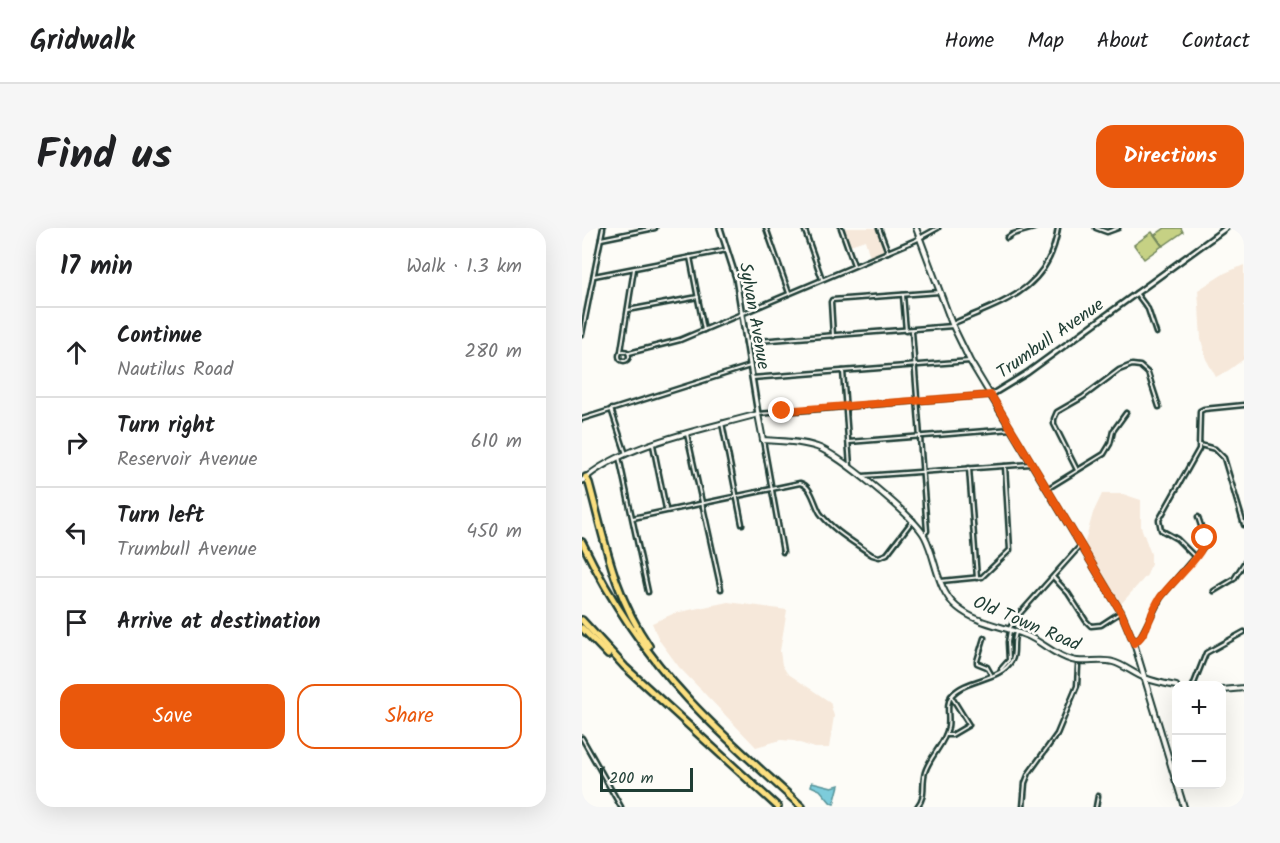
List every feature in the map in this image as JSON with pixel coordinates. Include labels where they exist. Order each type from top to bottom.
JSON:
[{"type":"highway","points":[[583,477],[589,483],[609,562],[622,600],[643,638],[681,692]]},
{"type":"highway","points":[[582,542],[623,616],[681,692],[802,807]]},
{"type":"highway","points":[[582,620],[640,681],[778,807]]},
{"type":"highway","points":[[582,628],[612,658],[640,681]]},
{"type":"main road","points":[[916,228],[952,325],[970,361],[1121,612],[1134,643],[1172,767]]},
{"type":"main road","points":[[583,477],[626,454],[722,423],[758,414]]},
{"type":"main road","name":"Sylvan Avenue","points":[[758,414],[763,440]]},
{"type":"main road","name":"Old Town Road","points":[[763,440],[818,447],[860,476],[913,520],[924,534],[946,594],[957,607],[978,619],[1030,637],[1068,659],[1111,661],[1145,678],[1172,685]]},
{"type":"main road","points":[[1226,690],[1244,688]]},
{"type":"main road","points":[[1179,789],[1184,807]]},
{"type":"street","points":[[582,332],[603,228]]},
{"type":"street","points":[[602,239],[655,228]]},
{"type":"street","name":"Sylvan Avenue","points":[[720,228],[736,278],[758,414]]},
{"type":"street","points":[[766,228],[789,294]]},
{"type":"street","points":[[804,228],[822,280]]},
{"type":"street","points":[[841,228],[855,266]]},
{"type":"street","points":[[879,228],[888,252]]},
{"type":"street","points":[[621,351],[629,353],[680,340],[888,252],[938,228]]},
{"type":"street","points":[[1007,238],[1034,228]]},
{"type":"street","points":[[747,342],[912,331],[952,325],[1022,292],[1037,277],[1049,259],[1055,245],[1058,228]]},
{"type":"street","points":[[1096,228],[1107,232],[1118,228]]},
{"type":"street","name":"Trumbull Avenue","points":[[758,414],[991,395],[1027,373],[1226,228]]},
{"type":"street","points":[[594,276],[728,249]]},
{"type":"street","points":[[690,257],[704,330]]},
{"type":"street","points":[[629,353],[629,357],[624,361],[620,357],[634,269]]},
{"type":"street","points":[[833,336],[832,300],[939,292]]},
{"type":"street","points":[[1136,293],[1148,309],[1156,333]]},
{"type":"street","points":[[903,295],[906,331]]},
{"type":"street","points":[[628,310],[698,297]]},
{"type":"street","points":[[912,331],[927,531],[924,534]]},
{"type":"street","points":[[752,378],[970,361]]},
{"type":"street","points":[[1077,470],[1054,424],[1054,417],[1058,412],[1094,390],[1123,368],[1132,365],[1140,366],[1149,373],[1159,407]]},
{"type":"street","points":[[582,418],[750,366]]},
{"type":"street","points":[[843,370],[850,469]]},
{"type":"street","points":[[1195,557],[1177,539],[1161,530],[1158,521],[1192,464],[1200,445],[1199,416],[1202,410],[1244,405]]},
{"type":"street","points":[[611,409],[626,454]]},
{"type":"street","points":[[1047,489],[1104,454],[1110,444],[1113,431],[1126,413]]},
{"type":"street","points":[[722,423],[742,524]]},
{"type":"street","points":[[849,442],[1011,429]]},
{"type":"street","points":[[687,434],[721,589]]},
{"type":"street","name":"Sylvan Avenue","points":[[763,440],[783,552]]},
{"type":"street","points":[[653,445],[667,510]]},
{"type":"street","points":[[1200,445],[1215,449],[1224,458],[1244,525]]},
{"type":"street","points":[[619,457],[648,592]]},
{"type":"street","points":[[860,476],[1032,464]]},
{"type":"street","points":[[941,581],[977,579],[985,575],[1011,547],[1005,466]]},
{"type":"street","points":[[969,468],[977,579]]},
{"type":"street","points":[[633,518],[771,488],[803,484],[808,488],[819,512],[827,521],[876,557],[886,554],[913,520]]},
{"type":"street","points":[[1134,643],[1141,636],[1161,597],[1203,548],[1205,540],[1198,517]]},
{"type":"street","points":[[996,673],[1010,660],[1008,642],[1015,619],[1081,545]]},
{"type":"street","points":[[1214,591],[1232,582],[1244,563]]},
{"type":"street","points":[[1053,577],[1068,593],[1090,625],[1098,626],[1121,612]]},
{"type":"street","points":[[916,807],[925,793],[926,771],[948,726],[948,703],[951,696],[958,690],[1005,668],[1014,656],[1016,632]]},
{"type":"street","points":[[1194,681],[1206,653],[1244,632]]},
{"type":"street","points":[[984,638],[977,663],[987,667],[992,675]]},
{"type":"street","points":[[1023,807],[1025,783],[1029,773],[1058,734],[1077,686],[1078,666]]},
{"type":"street","points":[[945,735],[952,735],[969,725],[951,696]]},
{"type":"street","points":[[582,738],[621,807]]},
{"type":"street","points":[[1096,807],[1098,796]]},
{"type":"shaded area","points":[[844,228],[877,228],[884,251],[870,257],[865,240],[850,245]]},
{"type":"shaded area","points":[[1244,265],[1244,359],[1216,377],[1206,359],[1201,339],[1198,290],[1225,273]]},
{"type":"shaded area","points":[[1102,494],[1123,494],[1141,500],[1141,527],[1151,554],[1151,564],[1147,575],[1120,605],[1084,545],[1093,513]]},
{"type":"shaded area","points":[[728,602],[787,610],[780,651],[782,665],[787,673],[830,702],[834,716],[829,748],[815,748],[794,741],[781,740],[756,747],[679,667],[659,640],[652,623],[675,613]]},
{"type":"green space","points":[[1165,228],[1181,228],[1183,232],[1163,246],[1155,235]]},
{"type":"green space","points":[[1152,232],[1162,246],[1144,259],[1134,245]]},
{"type":"water","points":[[812,782],[832,787],[839,785],[834,804],[820,790],[811,786]]},
{"type":"route","points":[[782,411],[991,395],[1121,612],[1134,643],[1141,636],[1161,597],[1203,548],[1205,538]]}]
